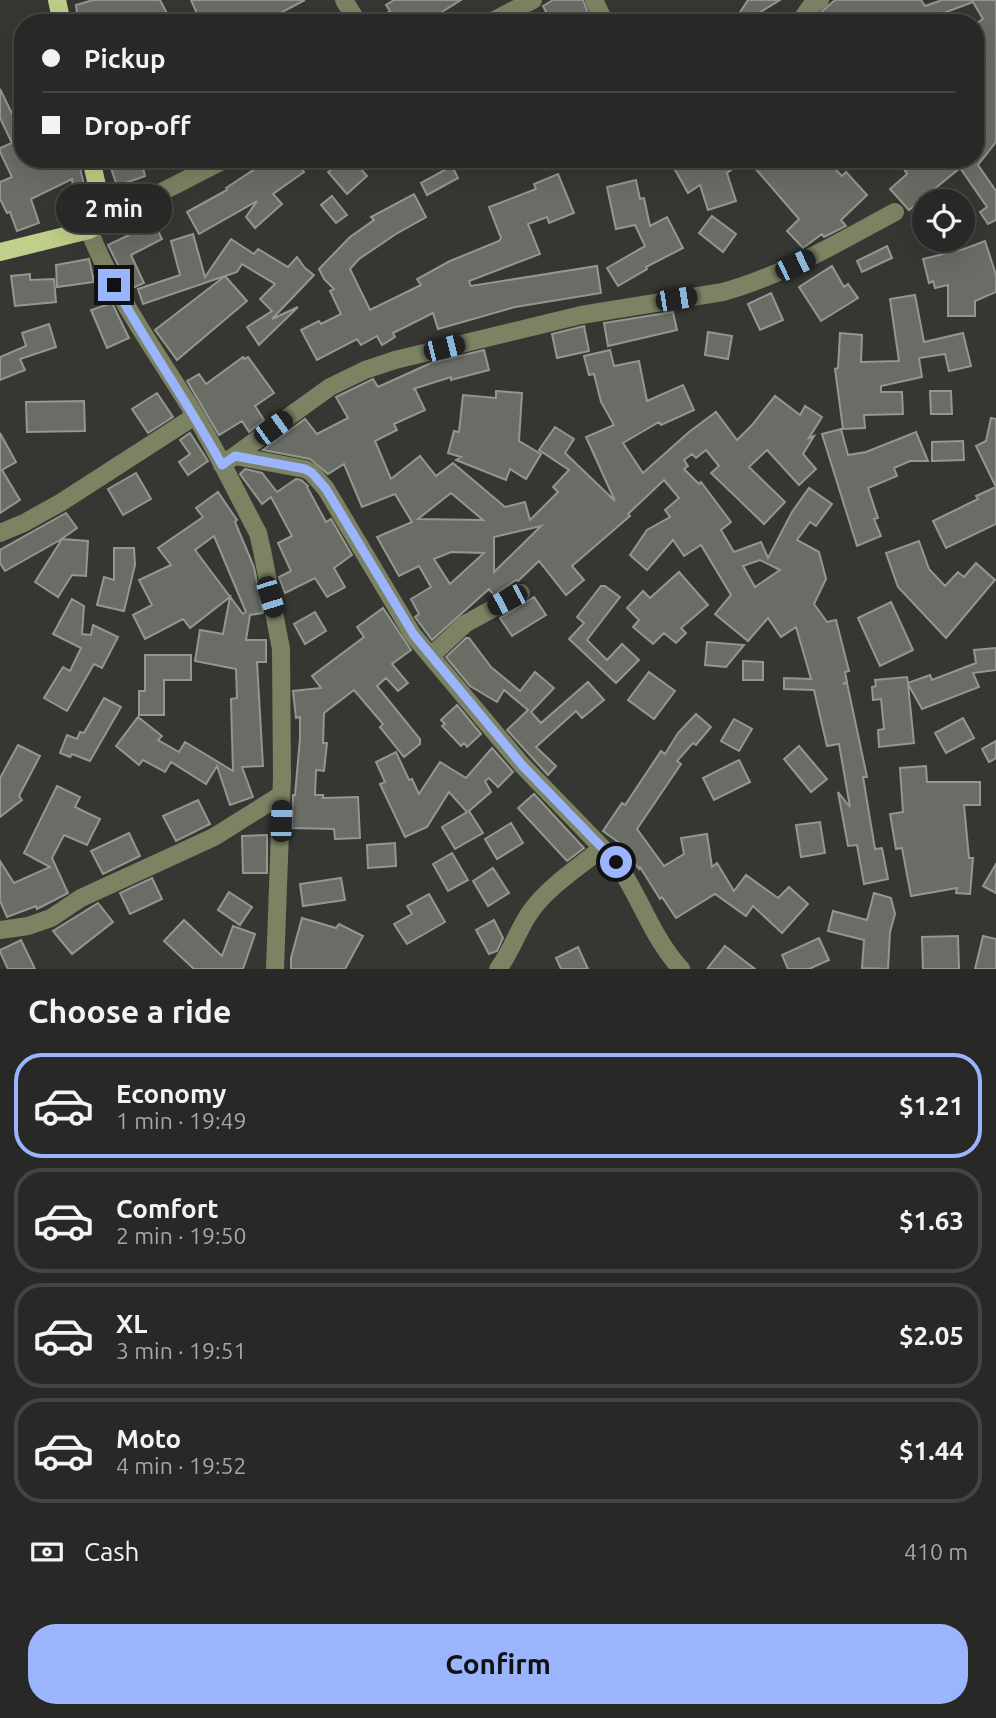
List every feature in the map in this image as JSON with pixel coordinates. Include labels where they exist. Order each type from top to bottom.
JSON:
[{"type":"main road","points":[[0,253],[89,230],[106,221],[93,168]]},
{"type":"street","points":[[506,14],[533,0]]},
{"type":"street","points":[[805,14],[820,0]]},
{"type":"street","points":[[106,221],[209,168]]},
{"type":"street","points":[[228,460],[330,387],[365,370],[541,323],[723,292],[751,284],[813,256],[895,212]]},
{"type":"street","points":[[89,230],[103,265],[131,316],[195,416],[228,460],[258,533],[281,649],[281,795],[275,969]]},
{"type":"street","points":[[0,533],[60,503],[195,416]]},
{"type":"street","points":[[228,460],[297,467],[312,473],[326,489],[399,613],[431,656],[522,765],[616,862],[626,875],[666,952],[681,969]]},
{"type":"street","points":[[431,656],[465,624],[521,593]]},
{"type":"street","points":[[0,930],[28,926],[51,918],[80,898],[214,837],[281,795]]},
{"type":"street","points":[[498,969],[533,908],[551,889],[602,848]]},
{"type":"building","points":[[93,0],[160,0],[167,14],[77,14],[76,5]]},
{"type":"building","points":[[191,0],[305,0],[278,14],[197,14]]},
{"type":"building","points":[[394,0],[461,0],[438,14],[386,14],[390,11],[386,5]]},
{"type":"building","points":[[553,0],[583,0],[588,14],[547,14],[543,6]]},
{"type":"building","points":[[748,0],[780,0],[757,14],[739,14]]},
{"type":"building","points":[[835,0],[921,0],[925,6],[942,0],[996,0],[996,142],[984,157],[984,14],[980,14],[973,2],[941,14],[819,14]]},
{"type":"building","points":[[0,89],[14,118],[14,168],[80,168],[84,185],[73,187],[72,179],[31,199],[39,223],[17,231],[10,212],[7,213],[0,199],[0,182],[12,177],[0,148],[12,143],[0,118]]},
{"type":"building","points":[[111,168],[143,168],[145,176],[117,186]]},
{"type":"building","points":[[256,168],[301,168],[304,172],[273,194],[282,204],[255,228],[246,217],[257,201],[199,234],[187,212],[227,190],[226,188]]},
{"type":"building","points":[[329,168],[360,168],[367,176],[347,194],[328,172],[331,170]]},
{"type":"building","points":[[448,168],[453,168],[458,178],[427,195],[421,183]]},
{"type":"building","points":[[674,168],[734,168],[727,173],[736,201],[708,210],[700,185],[688,193]]},
{"type":"building","points":[[755,168],[834,168],[842,176],[846,172],[867,195],[841,220],[846,226],[824,237],[822,234],[803,248],[787,231],[799,219]]},
{"type":"building","points":[[909,168],[960,168],[934,189],[912,189],[912,208],[909,210],[890,189],[907,174],[905,171]]},
{"type":"building","points":[[960,168],[980,168],[996,191],[996,220],[988,224],[980,212],[987,207]]},
{"type":"building","points":[[558,174],[574,213],[549,223],[547,217],[528,224],[540,254],[469,281],[471,286],[597,266],[601,293],[515,307],[438,329],[433,313],[393,333],[395,337],[382,345],[377,336],[361,345],[357,339],[317,360],[301,330],[341,314],[330,291],[334,289],[319,269],[350,237],[374,220],[371,217],[414,194],[426,217],[359,259],[350,269],[370,310],[421,285],[417,279],[450,261],[499,241],[501,238],[489,207],[536,189],[534,184]]},
{"type":"building","points":[[636,180],[640,199],[644,198],[650,226],[667,217],[683,248],[646,267],[647,269],[618,286],[607,268],[645,246],[635,225],[616,229],[607,187]]},
{"type":"building","points":[[332,196],[347,215],[336,223],[321,205]]},
{"type":"building","points":[[712,216],[736,234],[723,252],[699,233]]},
{"type":"building","points":[[152,218],[162,239],[131,255],[144,283],[130,289],[108,245],[129,235],[127,230]]},
{"type":"building","points":[[193,234],[205,277],[231,239],[254,254],[258,249],[288,267],[297,257],[314,275],[272,319],[298,307],[259,345],[247,327],[272,311],[260,299],[275,284],[242,264],[237,272],[143,304],[138,289],[180,275],[171,241]]},
{"type":"building","points":[[985,241],[996,275],[996,292],[975,301],[975,316],[948,316],[948,285],[935,288],[933,281],[929,283],[923,259],[952,252],[975,252],[975,245]]},
{"type":"building","points":[[887,246],[892,258],[862,272],[857,261]]},
{"type":"building","points":[[89,259],[94,282],[57,287],[56,265]]},
{"type":"building","points":[[832,266],[844,287],[848,284],[858,298],[821,321],[799,287]]},
{"type":"building","points":[[30,274],[30,280],[54,279],[56,302],[15,306],[11,276]]},
{"type":"building","points":[[225,276],[247,301],[177,360],[155,330]]},
{"type":"building","points":[[771,293],[783,320],[760,330],[748,304]]},
{"type":"building","points":[[915,295],[924,342],[963,333],[971,366],[949,371],[945,354],[919,358],[922,377],[881,386],[881,392],[902,392],[903,414],[864,415],[865,428],[843,429],[835,369],[838,368],[840,333],[862,335],[861,362],[899,361],[890,299]]},
{"type":"building","points":[[112,303],[129,338],[107,348],[91,310]]},
{"type":"building","points":[[673,312],[677,330],[608,346],[604,323]]},
{"type":"building","points":[[49,324],[56,347],[20,359],[25,370],[0,380],[0,357],[26,346],[22,333]]},
{"type":"building","points":[[584,326],[589,351],[557,358],[552,334]]},
{"type":"building","points":[[708,332],[732,336],[728,359],[705,355]]},
{"type":"building","points":[[484,350],[489,370],[451,380],[451,377],[413,389],[425,410],[394,424],[397,430],[375,441],[391,479],[420,456],[436,476],[453,463],[505,507],[525,502],[530,520],[558,492],[553,487],[569,470],[539,450],[555,427],[574,439],[565,453],[615,501],[586,437],[614,425],[601,402],[594,374],[589,375],[584,356],[610,350],[614,366],[639,361],[647,401],[683,385],[694,410],[661,425],[659,422],[623,443],[643,473],[716,412],[737,440],[775,396],[800,415],[805,406],[822,417],[803,454],[816,469],[799,485],[767,450],[749,467],[785,502],[764,524],[711,473],[719,466],[706,450],[696,458],[692,454],[684,460],[688,466],[684,469],[699,484],[701,482],[731,522],[721,530],[734,552],[761,542],[768,558],[792,512],[809,488],[832,504],[816,526],[810,522],[797,540],[819,552],[826,579],[814,604],[827,622],[836,620],[849,671],[845,672],[847,682],[843,684],[847,683],[867,777],[863,777],[875,849],[882,848],[888,879],[864,884],[857,845],[848,846],[838,792],[850,807],[839,744],[827,746],[814,690],[784,689],[784,678],[811,679],[796,627],[781,637],[768,618],[748,641],[715,614],[731,595],[701,545],[684,556],[673,540],[647,570],[630,555],[647,530],[670,517],[665,510],[679,498],[664,480],[628,514],[630,516],[572,566],[584,580],[566,595],[539,561],[518,581],[494,595],[489,589],[432,640],[415,617],[419,614],[411,599],[431,587],[419,566],[399,576],[377,537],[412,522],[395,494],[362,507],[344,464],[328,474],[310,459],[263,450],[305,419],[317,434],[348,418],[336,397],[373,379],[378,387],[431,363]],"holes":[[[451,493],[483,520],[418,519]],[[541,526],[494,572],[494,537]],[[451,552],[484,553],[450,584],[434,559]],[[760,560],[780,570],[755,587],[743,566]]]},
{"type":"building","points":[[243,357],[248,357],[274,393],[255,406],[264,420],[249,432],[242,421],[219,435],[187,381],[199,374],[206,384]]},
{"type":"building","points":[[496,391],[522,393],[519,441],[541,454],[526,479],[510,469],[506,480],[456,460],[461,457],[448,453],[454,431],[459,432],[463,395],[496,398]]},
{"type":"building","points":[[930,391],[951,391],[952,414],[931,414]]},
{"type":"building","points":[[157,393],[173,417],[148,433],[132,409]]},
{"type":"building","points":[[84,401],[85,431],[27,432],[26,402]]},
{"type":"building","points":[[991,418],[996,419],[996,487],[976,446],[986,441]]},
{"type":"building","points":[[841,429],[848,455],[866,452],[916,432],[928,461],[910,461],[894,468],[897,476],[868,488],[878,518],[874,519],[881,536],[857,546],[822,434]]},
{"type":"building","points":[[0,433],[16,462],[2,470],[20,500],[0,513]]},
{"type":"building","points":[[190,433],[208,461],[188,475],[179,462],[190,454],[180,440]]},
{"type":"building","points":[[963,441],[964,460],[932,461],[932,442]]},
{"type":"building","points":[[245,469],[262,473],[277,492],[296,479],[308,486],[326,522],[331,519],[352,555],[334,568],[345,587],[327,597],[315,578],[285,593],[279,577],[291,571],[278,543],[292,536],[271,497],[262,504],[240,474]]},
{"type":"building","points":[[136,473],[151,499],[123,515],[108,489]]},
{"type":"building","points":[[996,487],[996,524],[946,548],[933,521]]},
{"type":"building","points":[[218,492],[237,520],[235,522],[254,567],[263,613],[250,615],[246,640],[266,640],[266,662],[257,662],[263,766],[242,767],[253,797],[230,805],[217,766],[206,784],[171,762],[165,772],[143,760],[139,765],[116,746],[138,717],[162,736],[158,740],[179,752],[185,742],[233,771],[231,699],[237,698],[236,669],[195,661],[200,630],[223,634],[230,597],[190,628],[183,619],[145,639],[133,615],[152,605],[139,580],[171,565],[158,548],[203,517],[196,508]],"holes":[[[214,536],[246,612],[243,614],[195,550]]]},
{"type":"building","points":[[66,513],[77,528],[5,571],[0,563],[0,550]]},
{"type":"building","points":[[62,539],[88,541],[86,576],[72,575],[58,597],[35,582]]},
{"type":"building","points":[[919,541],[929,569],[945,586],[958,572],[964,577],[976,563],[995,580],[946,638],[898,587],[886,553]]},
{"type":"building","points":[[114,548],[134,548],[135,565],[124,611],[97,605],[104,577],[114,580]]},
{"type":"building","points":[[679,572],[708,605],[681,628],[686,633],[676,643],[664,633],[653,644],[633,627],[639,620],[627,608],[643,591],[650,598]]},
{"type":"building","points":[[601,586],[620,597],[587,640],[607,660],[622,644],[639,660],[616,683],[569,639],[584,623],[577,617]]},
{"type":"building","points":[[534,597],[546,615],[512,636],[500,618]]},
{"type":"building","points":[[72,599],[84,606],[82,634],[91,635],[93,625],[118,637],[102,668],[94,664],[67,711],[44,698],[63,667],[70,671],[81,648],[53,634]]},
{"type":"building","points":[[891,602],[913,650],[880,666],[858,618]]},
{"type":"building","points":[[383,608],[411,650],[392,664],[408,683],[398,691],[386,678],[377,686],[420,739],[420,744],[404,757],[380,727],[383,724],[354,690],[324,713],[323,743],[327,743],[324,771],[316,770],[315,795],[323,795],[323,798],[358,797],[360,838],[335,839],[334,829],[292,828],[300,738],[300,717],[296,718],[293,691],[321,688],[312,676],[364,637],[357,627]]},
{"type":"building","points":[[315,612],[326,631],[305,644],[294,624]]},
{"type":"building","points":[[469,638],[491,667],[520,691],[535,672],[554,688],[531,712],[541,723],[588,682],[604,700],[582,718],[576,711],[536,747],[556,766],[548,775],[507,730],[528,710],[504,690],[497,702],[470,686],[446,657]]},
{"type":"building","points":[[707,642],[744,645],[726,667],[705,665]]},
{"type":"building","points":[[996,648],[996,670],[973,673],[979,687],[922,709],[908,684],[914,743],[879,747],[878,730],[884,729],[881,699],[873,700],[872,687],[876,686],[875,680],[907,677],[908,683],[930,675],[932,680],[976,663],[974,650]]},
{"type":"building","points":[[145,655],[191,655],[191,680],[164,680],[164,715],[139,715],[139,691],[145,691]]},
{"type":"building","points":[[743,661],[763,662],[763,680],[743,680]]},
{"type":"building","points":[[649,672],[675,691],[654,719],[628,700]]},
{"type":"building","points":[[104,698],[121,707],[90,761],[72,754],[70,757],[60,753],[67,735],[77,739],[80,732],[84,733]]},
{"type":"building","points":[[457,705],[481,734],[467,747],[464,743],[461,746],[442,726],[445,724],[441,720]]},
{"type":"building","points":[[696,714],[711,727],[696,745],[693,743],[677,761],[681,764],[637,829],[664,866],[684,854],[681,838],[707,834],[712,867],[717,863],[734,891],[746,875],[778,898],[789,887],[808,904],[782,933],[753,906],[746,916],[715,894],[676,918],[662,897],[660,899],[640,867],[639,869],[618,842],[603,831],[622,803],[625,805],[661,751],[665,754],[678,733]]},
{"type":"building","points":[[963,718],[974,738],[946,753],[935,733]]},
{"type":"building","points":[[734,719],[752,729],[739,751],[721,741]]},
{"type":"building","points":[[996,741],[996,758],[989,762],[982,749]]},
{"type":"building","points":[[18,745],[40,756],[19,796],[22,800],[0,817],[0,778]]},
{"type":"building","points":[[799,746],[827,779],[811,792],[784,759]]},
{"type":"building","points":[[492,748],[513,772],[498,787],[489,778],[485,781],[491,792],[469,811],[483,833],[455,849],[442,827],[467,812],[449,792],[427,827],[405,837],[380,784],[385,782],[376,762],[396,752],[419,794],[440,762],[466,778]]},
{"type":"building","points":[[739,760],[750,782],[714,800],[703,778]]},
{"type":"building","points":[[926,766],[927,782],[980,782],[980,805],[964,805],[969,858],[973,858],[970,894],[956,893],[957,888],[911,896],[902,848],[896,849],[890,814],[903,812],[900,768]]},
{"type":"building","points":[[57,786],[80,797],[75,807],[100,819],[87,845],[64,835],[52,858],[68,893],[37,909],[36,906],[7,917],[0,901],[0,861],[14,883],[50,867],[24,853]]},
{"type":"building","points":[[534,794],[584,848],[567,861],[518,808]]},
{"type":"building","points":[[198,800],[210,824],[176,841],[163,816]]},
{"type":"building","points":[[820,822],[825,853],[801,857],[796,825]]},
{"type":"building","points":[[511,823],[523,843],[497,859],[485,839]]},
{"type":"building","points":[[129,833],[140,856],[103,874],[91,851]]},
{"type":"building","points":[[267,835],[267,873],[243,873],[242,836]]},
{"type":"building","points":[[395,843],[396,866],[368,868],[367,845]]},
{"type":"building","points":[[452,853],[468,880],[448,891],[433,864]]},
{"type":"building","points":[[996,864],[996,893],[983,886]]},
{"type":"building","points":[[493,868],[509,893],[488,906],[473,881]]},
{"type":"building","points":[[152,878],[162,899],[130,914],[120,893]]},
{"type":"building","points":[[341,878],[345,900],[303,906],[300,884]]},
{"type":"building","points":[[229,892],[252,907],[240,925],[218,910]]},
{"type":"building","points":[[874,893],[891,898],[895,914],[890,932],[888,969],[862,968],[864,940],[828,931],[833,911],[867,920]]},
{"type":"building","points":[[429,894],[445,922],[407,944],[394,924],[412,914],[407,906]]},
{"type":"building","points":[[98,903],[113,922],[72,954],[53,931]]},
{"type":"building","points":[[302,918],[336,928],[339,924],[363,936],[345,969],[291,969],[291,958]]},
{"type":"building","points":[[184,920],[222,956],[233,926],[255,934],[243,969],[194,969],[164,941]]},
{"type":"building","points":[[494,920],[503,938],[497,951],[489,954],[476,930]]},
{"type":"building","points":[[958,936],[959,969],[923,969],[922,937]]},
{"type":"building","points":[[983,936],[996,939],[996,969],[975,969]]},
{"type":"building","points":[[819,938],[829,960],[809,969],[788,969],[782,955]]},
{"type":"building","points":[[21,940],[35,969],[8,969],[0,950]]},
{"type":"building","points":[[725,946],[755,969],[707,969]]},
{"type":"building","points":[[578,947],[588,969],[561,969],[556,958]]},
{"type":"route","points":[[114,285],[222,465],[235,456],[297,467],[312,473],[326,489],[414,635],[522,765],[616,862]]}]
